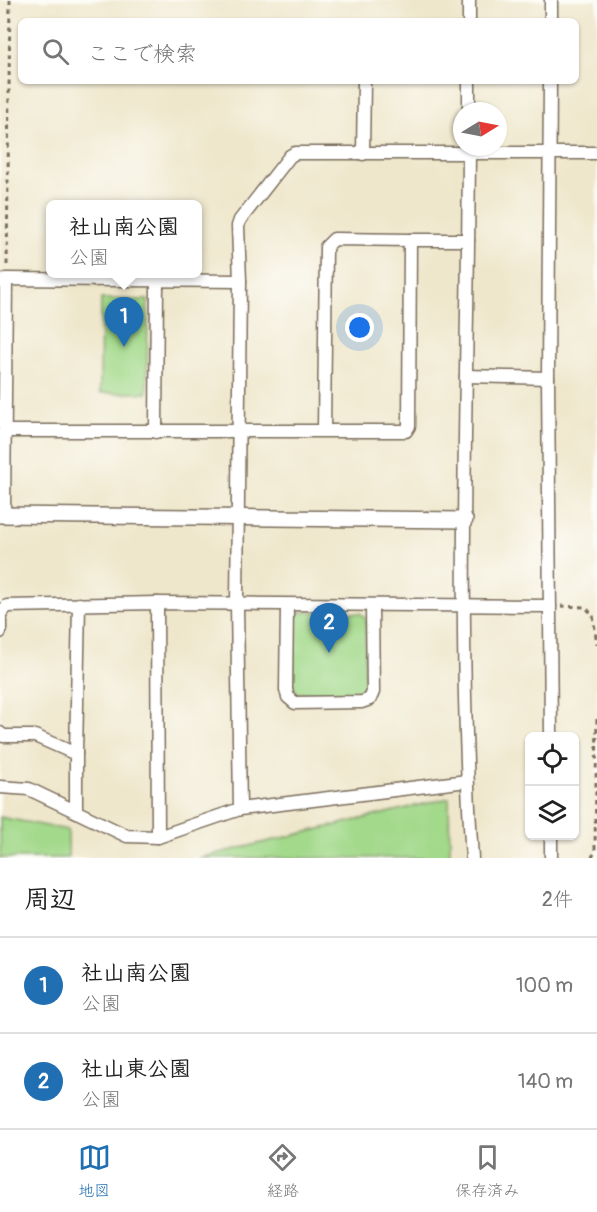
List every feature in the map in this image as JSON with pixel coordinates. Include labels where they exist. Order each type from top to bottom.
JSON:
[{"type":"street","points":[[469,0],[469,18]]},
{"type":"street","points":[[551,0],[551,18]]},
{"type":"street","points":[[363,154],[364,84]]},
{"type":"street","points":[[469,84],[469,102]]},
{"type":"street","points":[[550,84],[548,378],[551,732]]},
{"type":"street","points":[[240,809],[237,604],[240,432],[238,226],[290,156],[295,153],[363,154],[453,151]]},
{"type":"street","points":[[507,151],[597,153]]},
{"type":"street","points":[[469,156],[465,520],[467,781],[472,858]]},
{"type":"street","points":[[324,430],[326,247],[334,239],[468,240]]},
{"type":"street","points":[[6,431],[324,430],[400,433],[410,426],[410,240]]},
{"type":"street","points":[[240,281],[6,279],[6,431],[2,515],[465,520]]},
{"type":"street","points":[[156,432],[157,281]]},
{"type":"street","points":[[466,376],[548,378]]},
{"type":"street","points":[[0,632],[0,615],[7,606],[158,603],[550,606]]},
{"type":"street","points":[[158,603],[158,837]]},
{"type":"street","points":[[76,811],[79,604]]},
{"type":"street","points":[[287,605],[286,690],[288,697],[295,703],[362,702],[370,699],[373,692],[372,606]]},
{"type":"street","points":[[0,733],[3,736],[36,736],[76,754]]},
{"type":"street","points":[[0,787],[29,789],[127,836],[158,837],[240,809],[467,781]]},
{"type":"street","points":[[551,840],[551,858]]},
{"type":"path","points":[[6,279],[10,0]]},
{"type":"path","points":[[550,606],[585,607],[593,615],[597,644]]},
{"type":"path","points":[[592,858],[595,850],[597,718]]},
{"type":"green space","points":[[101,299],[148,300],[147,393],[100,393]]},
{"type":"green space","points":[[301,612],[360,613],[366,619],[364,689],[358,695],[298,693],[292,686],[293,617]]},
{"type":"green space","points":[[449,798],[450,858],[199,858]]},
{"type":"green space","points":[[0,817],[68,830],[68,858],[0,858]]},
{"type":"place","name":"社山南公園","points":[[124,347]]},
{"type":"place","name":"社山東公園","points":[[329,653]]}]
